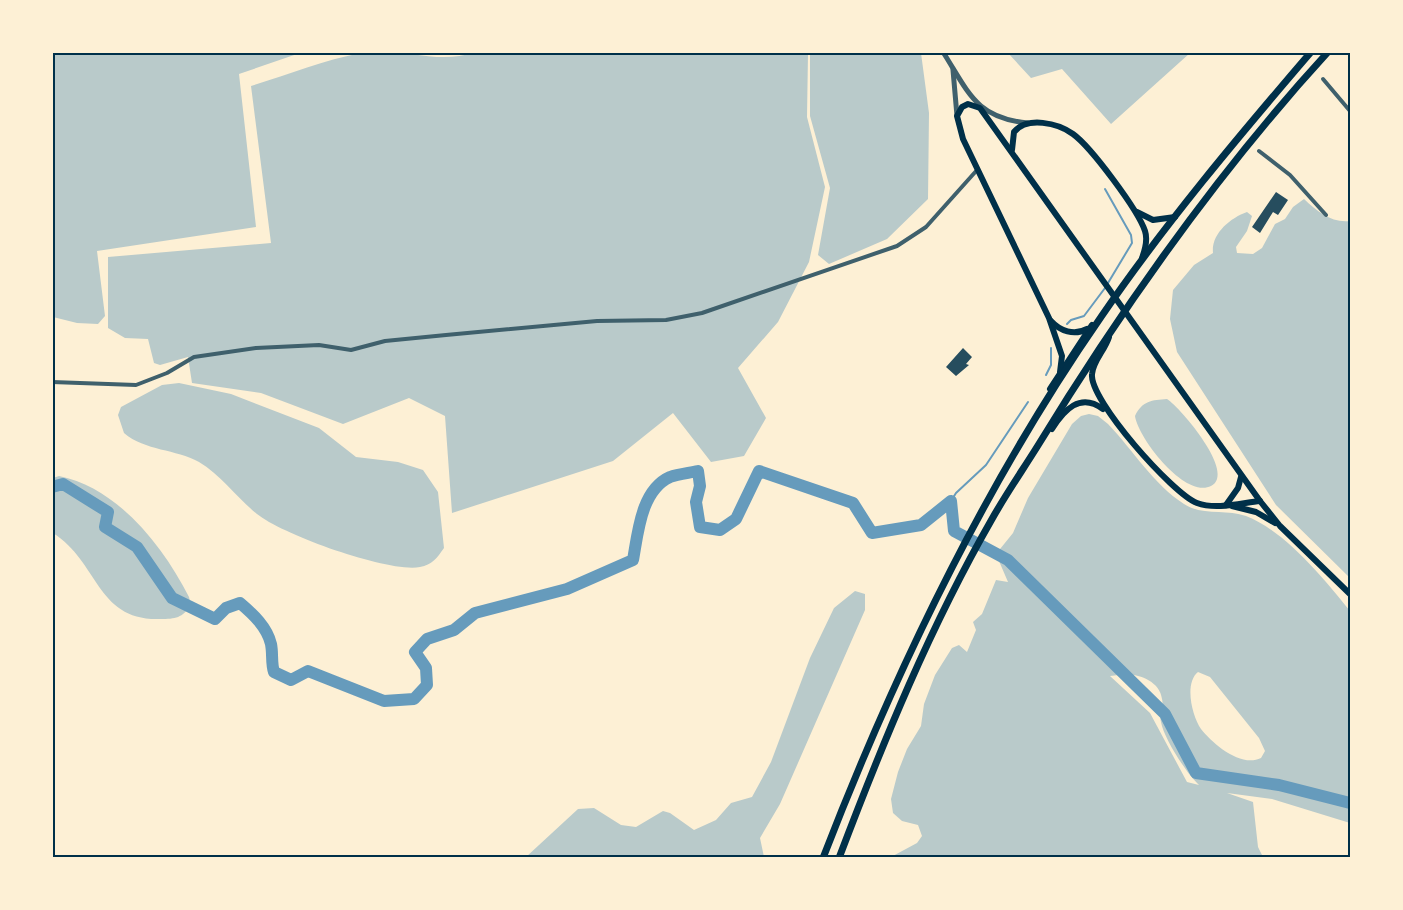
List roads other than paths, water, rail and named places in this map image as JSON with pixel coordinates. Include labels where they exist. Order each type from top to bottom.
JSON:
[{"type":"highway","points":[[823,858],[860,764],[906,660],[980,513],[1045,404],[1100,318],[1140,265],[1255,117],[1311,52]]},
{"type":"highway","points":[[838,858],[917,665],[992,519],[1113,328],[1237,160],[1328,52]]},
{"type":"main road","points":[[1060,372],[1062,356],[1048,318],[963,139],[957,116],[962,107],[968,104],[980,108],[1241,477],[1280,526],[1350,594]]},
{"type":"main road","points":[[1012,154],[1014,132],[1028,123],[1053,125],[1075,135],[1134,210],[1146,238],[1140,265]]},
{"type":"main road","points":[[1134,210],[1153,220],[1178,216]]},
{"type":"main road","points":[[1048,318],[1058,328],[1069,332],[1081,332],[1100,318]]},
{"type":"main road","points":[[1045,404],[1060,372],[1092,325]]},
{"type":"main road","points":[[1113,328],[1092,373],[1094,389],[1106,411],[1181,494],[1197,503],[1226,505],[1256,512],[1280,526]]},
{"type":"main road","points":[[1039,443],[1066,410],[1076,403],[1094,403],[1106,411]]},
{"type":"main road","points":[[1226,505],[1238,488],[1241,477]]},
{"type":"main road","points":[[1226,505],[1260,501]]},
{"type":"street","points":[[943,52],[980,108],[1010,121],[1028,123]]},
{"type":"street","points":[[953,68],[957,116]]},
{"type":"street","points":[[1323,78],[1350,111]]},
{"type":"street","points":[[1259,151],[1290,175],[1326,215]]},
{"type":"street","points":[[52,382],[136,386],[159,378],[194,357],[256,348],[319,345],[351,350],[385,341],[597,321],[666,320],[702,313],[897,246],[926,227],[977,170]]},
{"type":"waterway","points":[[1105,189],[1131,235],[1132,243],[1108,283]]},
{"type":"waterway","points":[[1067,324],[1071,320],[1084,316],[1105,288]]},
{"type":"waterway","points":[[1046,375],[1051,365],[1051,348]]},
{"type":"waterway","points":[[951,501],[956,493],[986,465],[1028,402]]},
{"type":"waterway","points":[[52,487],[63,484],[108,512],[105,527],[137,547],[172,598],[215,619],[226,608],[240,603],[266,632],[271,644],[274,672],[291,680],[308,671],[384,701],[414,699],[427,685],[426,668],[415,652],[427,639],[454,630],[475,613],[567,589],[633,560],[642,513],[653,492],[660,483],[670,477],[698,471],[700,486],[696,502],[700,527],[720,530],[736,519],[759,471],[853,503],[872,533],[921,525],[951,501],[954,531],[1008,560],[1165,714],[1196,773],[1279,785],[1350,803]]}]
